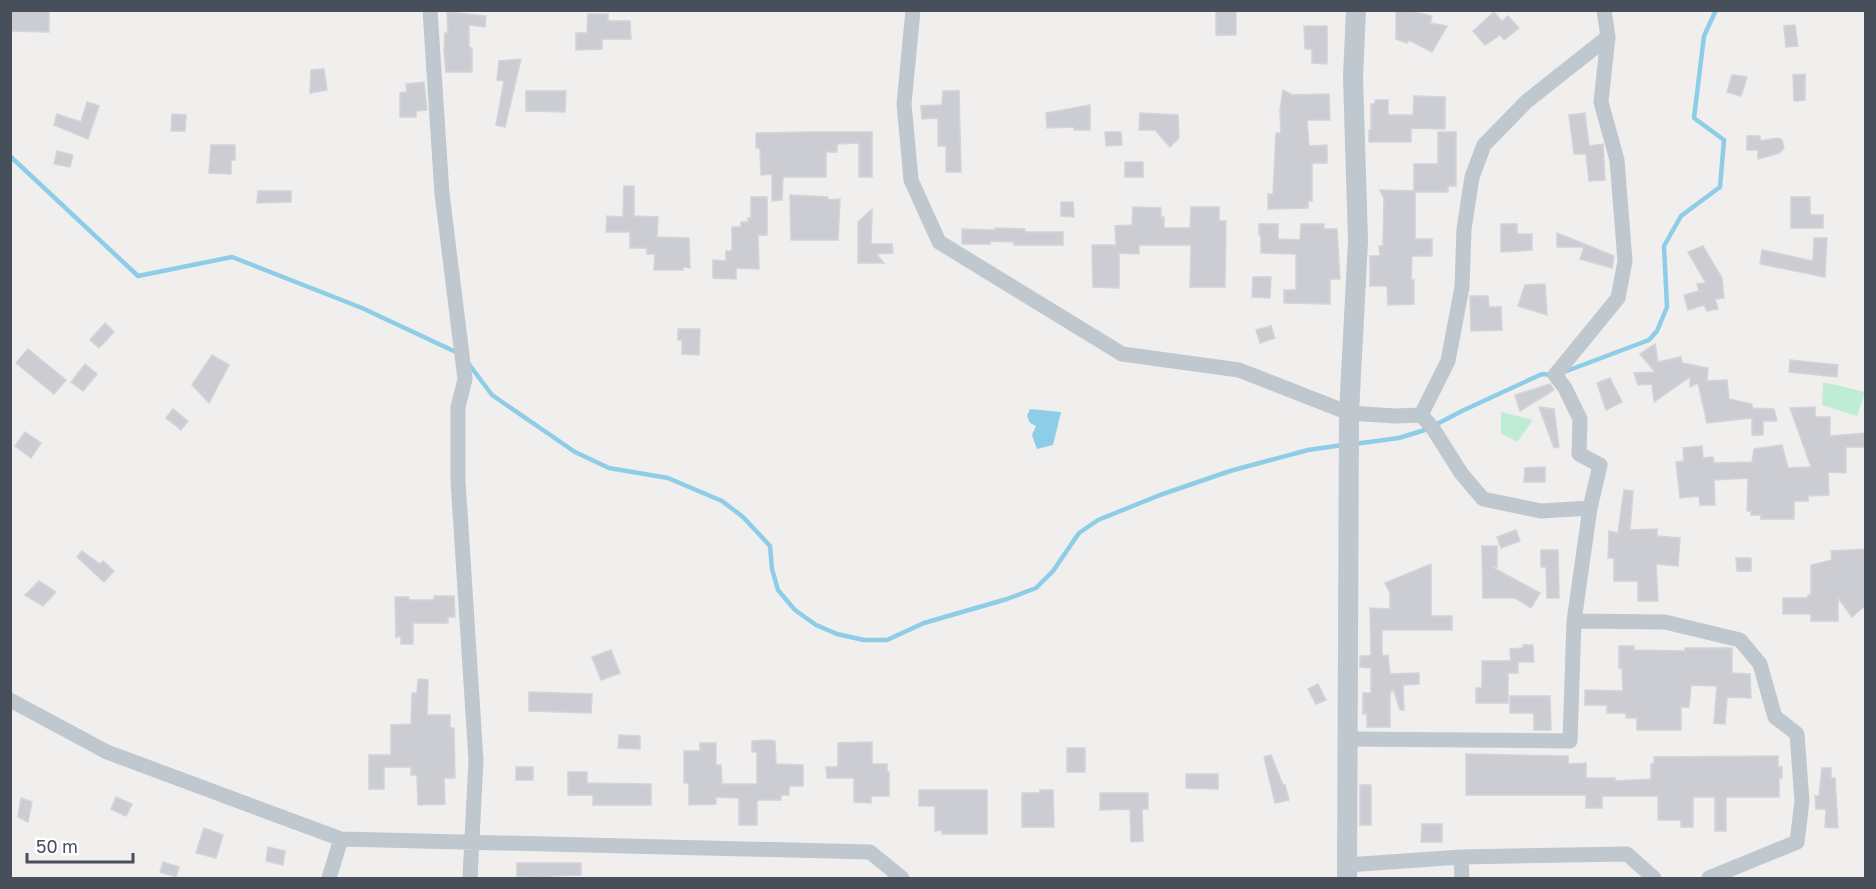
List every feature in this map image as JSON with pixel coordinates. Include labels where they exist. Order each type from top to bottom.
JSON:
[{"type":"street","points":[[430,10],[442,194],[465,379],[458,406],[458,481],[476,760],[470,879]]},
{"type":"street","points":[[913,10],[904,104],[911,180],[939,242],[1122,354],[1239,370],[1349,413],[1421,415],[1432,427],[1461,473],[1483,499],[1541,511],[1590,508]]},
{"type":"street","points":[[1356,10],[1353,77],[1358,241],[1349,413],[1347,872],[1461,857],[1627,854],[1654,879]]},
{"type":"street","points":[[1348,739],[1570,741],[1574,621],[1590,508],[1600,465],[1579,454],[1580,418],[1556,375],[1618,298],[1624,261],[1617,160],[1600,102],[1608,37],[1604,10]]},
{"type":"street","points":[[1421,415],[1448,361],[1462,287],[1464,229],[1472,177],[1484,145],[1527,101],[1608,37]]},
{"type":"street","points":[[1574,621],[1665,622],[1740,640],[1760,664],[1775,717],[1797,734],[1802,801],[1797,842],[1708,879]]},
{"type":"street","points":[[14,707],[107,752],[341,839],[870,852],[902,879]]},
{"type":"street","points":[[329,879],[341,839]]},
{"type":"street","points":[[1461,857],[1462,879]]},
{"type":"green space","points":[[1823,382],[1865,392],[1857,416],[1822,405]]},
{"type":"green space","points":[[1501,412],[1533,420],[1517,442],[1501,433]]},
{"type":"water","points":[[1030,409],[1061,412],[1053,445],[1037,449],[1032,435],[1036,426],[1030,423],[1027,416]]},
{"type":"building","points":[[10,10],[49,10],[49,32],[10,31]]},
{"type":"building","points":[[1216,10],[1236,10],[1236,35],[1216,35]]},
{"type":"building","points":[[1396,10],[1408,10],[1432,16],[1430,23],[1447,26],[1432,52],[1409,40],[1407,43],[1396,39]]},
{"type":"building","points":[[447,12],[486,16],[485,27],[469,25],[472,72],[446,72],[444,51],[445,33],[448,33]]},
{"type":"building","points":[[1494,12],[1502,21],[1508,16],[1519,28],[1504,40],[1500,35],[1485,45],[1473,31]]},
{"type":"building","points":[[588,14],[608,14],[608,21],[630,21],[631,39],[602,39],[602,49],[576,50],[576,33],[587,33]]},
{"type":"building","points":[[1795,25],[1798,46],[1786,47],[1784,26]]},
{"type":"building","points":[[1304,26],[1327,26],[1327,64],[1312,63],[1312,49],[1305,49]]},
{"type":"building","points":[[521,59],[505,127],[496,125],[504,81],[497,80],[499,61]]},
{"type":"building","points":[[324,69],[327,90],[310,93],[311,70]]},
{"type":"building","points":[[1805,74],[1805,100],[1794,101],[1793,75]]},
{"type":"building","points":[[1732,75],[1747,77],[1741,96],[1727,92]]},
{"type":"building","points":[[424,82],[427,110],[416,111],[416,117],[400,117],[400,93],[407,92],[406,84]]},
{"type":"building","points":[[1283,90],[1292,95],[1329,94],[1330,120],[1307,120],[1309,146],[1327,145],[1327,163],[1312,163],[1312,201],[1308,201],[1308,208],[1268,209],[1268,194],[1273,194],[1276,133],[1281,133],[1280,110]]},
{"type":"building","points":[[526,91],[566,91],[565,112],[526,111]]},
{"type":"building","points":[[943,91],[959,91],[961,172],[946,172],[946,146],[938,146],[938,118],[922,119],[921,106],[942,105]]},
{"type":"building","points":[[1414,96],[1445,97],[1445,129],[1411,128],[1411,142],[1369,142],[1371,104],[1375,104],[1375,100],[1388,100],[1388,115],[1413,115]]},
{"type":"building","points":[[87,102],[99,106],[88,139],[54,125],[57,114],[81,122]]},
{"type":"building","points":[[1090,105],[1090,130],[1074,130],[1074,127],[1047,128],[1046,113]]},
{"type":"building","points":[[1140,113],[1178,115],[1179,138],[1170,147],[1155,130],[1139,130]]},
{"type":"building","points":[[1585,113],[1589,146],[1603,144],[1605,180],[1589,181],[1586,154],[1574,154],[1569,115]]},
{"type":"building","points":[[172,114],[186,115],[185,131],[171,131]]},
{"type":"building","points":[[872,132],[872,177],[859,177],[859,143],[837,144],[837,152],[826,152],[826,177],[783,177],[782,200],[772,201],[772,174],[761,175],[760,148],[756,148],[756,133]]},
{"type":"building","points":[[1105,132],[1121,132],[1122,145],[1106,146]]},
{"type":"building","points":[[1438,132],[1456,132],[1456,186],[1448,186],[1448,192],[1415,192],[1415,239],[1432,239],[1432,256],[1412,256],[1411,280],[1414,280],[1414,304],[1388,305],[1387,286],[1370,286],[1370,256],[1380,256],[1379,246],[1383,246],[1384,198],[1380,190],[1414,191],[1414,164],[1438,164]]},
{"type":"building","points":[[1747,136],[1760,136],[1760,141],[1778,138],[1782,140],[1784,148],[1779,153],[1758,159],[1758,150],[1747,150]]},
{"type":"building","points":[[211,145],[235,145],[235,160],[231,160],[231,174],[209,173]]},
{"type":"building","points":[[57,151],[73,155],[70,167],[54,164]]},
{"type":"building","points":[[1125,162],[1143,162],[1143,177],[1125,177]]},
{"type":"building","points":[[624,186],[634,186],[634,216],[658,217],[657,237],[689,238],[690,268],[654,270],[655,254],[647,254],[647,248],[630,248],[630,232],[606,232],[607,216],[623,217]]},
{"type":"building","points":[[258,191],[291,191],[291,202],[257,203]]},
{"type":"building","points":[[790,195],[828,197],[828,200],[840,199],[838,240],[791,240]]},
{"type":"building","points":[[751,197],[767,197],[767,235],[758,235],[759,269],[736,268],[736,279],[713,278],[713,260],[726,261],[726,251],[732,251],[732,227],[741,227],[741,222],[748,222],[748,218],[751,218]]},
{"type":"building","points":[[1791,197],[1810,197],[1810,215],[1823,215],[1823,228],[1791,228]]},
{"type":"building","points":[[1061,202],[1073,202],[1074,217],[1061,216]]},
{"type":"building","points":[[1133,207],[1161,208],[1164,228],[1190,228],[1191,207],[1219,207],[1219,221],[1226,221],[1225,287],[1190,287],[1191,245],[1139,245],[1139,254],[1119,253],[1119,288],[1093,287],[1092,245],[1116,245],[1115,226],[1132,225]]},
{"type":"building","points":[[872,209],[871,244],[892,244],[893,253],[876,254],[884,263],[858,263],[858,222]]},
{"type":"building","points":[[1259,224],[1278,224],[1278,239],[1300,240],[1301,224],[1324,224],[1324,229],[1337,229],[1340,279],[1330,279],[1330,304],[1284,303],[1284,290],[1296,290],[1296,254],[1261,253]]},
{"type":"building","points":[[1501,224],[1517,224],[1517,234],[1532,234],[1532,250],[1501,252]]},
{"type":"building","points":[[995,228],[1025,229],[1025,232],[1063,232],[1063,245],[1014,245],[1014,242],[990,241],[990,244],[962,244],[962,229],[995,230]]},
{"type":"building","points":[[1557,233],[1614,256],[1612,268],[1580,259],[1584,247],[1557,247]]},
{"type":"building","points":[[1814,238],[1827,238],[1825,277],[1760,264],[1762,250],[1813,261]]},
{"type":"building","points":[[1703,246],[1722,278],[1724,298],[1715,299],[1718,309],[1707,311],[1704,305],[1688,310],[1684,295],[1699,291],[1697,284],[1706,283],[1688,252]]},
{"type":"building","points":[[1253,277],[1271,277],[1270,298],[1252,297]]},
{"type":"building","points":[[1545,284],[1547,315],[1518,306],[1525,285]]},
{"type":"building","points":[[1470,296],[1488,296],[1489,307],[1501,307],[1502,330],[1471,331]]},
{"type":"building","points":[[105,323],[114,332],[99,348],[90,340]]},
{"type":"building","points":[[1271,326],[1275,338],[1260,343],[1256,330]]},
{"type":"building","points":[[678,329],[700,329],[699,355],[682,354],[682,340],[678,340]]},
{"type":"building","points":[[1655,344],[1658,362],[1681,357],[1682,363],[1708,368],[1707,381],[1727,380],[1729,399],[1752,404],[1752,408],[1774,409],[1777,421],[1763,421],[1763,435],[1752,435],[1752,418],[1707,423],[1698,383],[1690,387],[1690,377],[1654,402],[1652,384],[1638,385],[1634,373],[1655,372],[1640,354]]},
{"type":"building","points":[[28,349],[66,380],[54,394],[16,363]]},
{"type":"building","points":[[212,355],[229,365],[209,403],[192,385]]},
{"type":"building","points":[[1790,360],[1838,365],[1837,377],[1789,372]]},
{"type":"building","points":[[85,364],[97,374],[83,391],[71,382]]},
{"type":"building","points":[[1610,378],[1622,402],[1606,410],[1597,383]]},
{"type":"building","points":[[1550,384],[1554,390],[1520,411],[1515,395]]},
{"type":"building","points":[[1539,407],[1554,409],[1559,447],[1554,448]]},
{"type":"building","points":[[1815,407],[1815,417],[1830,417],[1830,436],[1866,433],[1866,447],[1846,447],[1846,473],[1828,472],[1829,495],[1808,496],[1808,501],[1794,501],[1794,519],[1761,519],[1761,515],[1751,515],[1751,511],[1747,511],[1748,478],[1714,480],[1715,505],[1700,505],[1699,496],[1680,498],[1676,462],[1684,461],[1683,448],[1702,446],[1703,458],[1713,457],[1714,463],[1752,462],[1754,449],[1782,445],[1788,468],[1811,467],[1790,408]]},
{"type":"building","points":[[173,409],[188,421],[181,430],[166,418]]},
{"type":"building","points":[[25,432],[41,443],[31,458],[15,446]]},
{"type":"building","points":[[1545,467],[1545,482],[1524,482],[1525,468]]},
{"type":"building","points":[[1624,490],[1633,491],[1630,530],[1657,529],[1657,536],[1680,538],[1678,566],[1656,564],[1658,601],[1638,601],[1638,581],[1614,581],[1614,558],[1608,558],[1609,531],[1618,533]]},
{"type":"building","points":[[1516,530],[1520,541],[1501,548],[1497,537]]},
{"type":"building","points":[[1482,546],[1497,546],[1497,567],[1492,567],[1540,593],[1531,608],[1515,598],[1483,598]]},
{"type":"building","points":[[1866,549],[1866,605],[1852,617],[1838,598],[1838,621],[1811,621],[1811,614],[1783,614],[1783,598],[1808,598],[1808,595],[1811,595],[1811,565],[1832,560],[1831,551]]},
{"type":"building","points":[[1541,550],[1558,550],[1559,598],[1547,598],[1546,567],[1541,567]]},
{"type":"building","points":[[82,551],[100,564],[103,561],[114,571],[104,582],[77,557]]},
{"type":"building","points":[[1736,558],[1751,558],[1751,571],[1737,571]]},
{"type":"building","points":[[1431,564],[1431,616],[1452,616],[1452,630],[1382,630],[1382,656],[1388,655],[1390,674],[1419,673],[1419,684],[1403,685],[1404,710],[1400,710],[1392,685],[1390,727],[1367,727],[1367,713],[1363,714],[1363,693],[1371,693],[1371,668],[1360,667],[1360,656],[1371,656],[1370,608],[1390,609],[1390,593],[1385,583]]},
{"type":"building","points":[[39,581],[56,592],[43,606],[25,595]]},
{"type":"building","points":[[434,596],[454,596],[455,617],[448,617],[448,623],[413,623],[413,644],[401,644],[401,636],[396,637],[395,597],[409,597],[409,600],[434,600]]},
{"type":"building","points":[[1523,645],[1533,645],[1534,662],[1518,662],[1518,673],[1508,673],[1508,703],[1476,703],[1476,688],[1482,688],[1482,661],[1511,661],[1510,649],[1523,648]]},
{"type":"building","points":[[1619,646],[1634,646],[1634,650],[1685,651],[1685,648],[1732,648],[1732,673],[1750,674],[1751,698],[1727,697],[1725,724],[1714,723],[1717,686],[1691,685],[1689,707],[1681,707],[1681,730],[1637,730],[1637,718],[1626,718],[1626,713],[1607,713],[1607,705],[1585,705],[1585,690],[1623,691],[1622,668],[1619,668]]},
{"type":"building","points":[[611,650],[620,673],[601,680],[592,657]]},
{"type":"building","points":[[418,679],[428,680],[427,715],[450,715],[450,728],[454,728],[455,778],[444,778],[445,804],[418,805],[417,775],[411,775],[411,767],[384,767],[384,789],[369,789],[369,755],[391,755],[391,725],[411,724],[412,693],[417,693]]},
{"type":"building","points":[[1318,684],[1326,700],[1316,704],[1308,689]]},
{"type":"building","points":[[529,692],[592,694],[591,713],[529,711]]},
{"type":"building","points":[[1510,696],[1550,696],[1551,730],[1534,730],[1534,713],[1510,713]]},
{"type":"building","points":[[619,735],[640,736],[640,749],[618,748]]},
{"type":"building","points":[[752,741],[775,741],[776,764],[803,765],[803,786],[789,786],[789,795],[781,795],[781,800],[757,800],[757,825],[739,825],[739,798],[716,797],[716,804],[689,805],[689,783],[684,783],[684,751],[700,751],[700,743],[716,743],[716,765],[721,765],[722,784],[757,784],[757,752],[752,752]]},
{"type":"building","points":[[872,742],[872,764],[887,764],[889,796],[871,796],[871,803],[854,802],[854,778],[827,778],[826,767],[838,767],[838,743]]},
{"type":"building","points":[[1067,748],[1085,748],[1085,772],[1067,772]]},
{"type":"building","points":[[1466,754],[1568,756],[1568,764],[1586,763],[1586,778],[1615,778],[1615,781],[1651,779],[1651,764],[1654,764],[1654,757],[1778,756],[1778,767],[1782,767],[1782,778],[1779,778],[1779,797],[1726,797],[1726,831],[1715,831],[1715,797],[1693,797],[1693,827],[1681,827],[1681,820],[1658,820],[1658,796],[1602,796],[1602,808],[1586,808],[1586,795],[1466,795]]},
{"type":"building","points":[[1271,755],[1283,785],[1285,785],[1289,800],[1275,803],[1264,757]]},
{"type":"building","points":[[516,767],[533,767],[533,780],[516,780]]},
{"type":"building","points":[[1822,768],[1831,768],[1831,778],[1835,778],[1838,828],[1825,827],[1826,809],[1816,809],[1815,796],[1819,796]]},
{"type":"building","points":[[568,772],[587,772],[587,783],[651,784],[651,805],[593,805],[593,795],[568,795]]},
{"type":"building","points":[[1186,774],[1218,774],[1218,789],[1186,788]]},
{"type":"building","points":[[1360,785],[1371,785],[1371,825],[1360,825]]},
{"type":"building","points":[[919,790],[987,790],[987,834],[942,834],[942,830],[935,831],[935,806],[919,806]]},
{"type":"building","points":[[1040,790],[1053,790],[1054,827],[1022,827],[1022,793],[1040,793]]},
{"type":"building","points":[[1100,793],[1148,793],[1148,809],[1142,809],[1143,841],[1131,842],[1130,809],[1100,810]]},
{"type":"building","points":[[116,797],[132,804],[126,816],[111,809]]},
{"type":"building","points":[[21,798],[32,802],[28,822],[18,817]]},
{"type":"building","points":[[1422,824],[1442,824],[1442,842],[1421,842]]},
{"type":"building","points":[[204,828],[223,835],[216,858],[196,853]]},
{"type":"building","points":[[268,847],[285,851],[283,865],[266,861]]},
{"type":"building","points":[[163,862],[179,867],[176,877],[160,872]]},
{"type":"building","points":[[517,863],[581,863],[581,875],[552,876],[552,879],[517,876]]},
{"type":"waterway","points":[[1564,372],[1649,340],[1657,331],[1667,307],[1664,246],[1681,216],[1720,187],[1724,140],[1694,118],[1704,36],[1716,10]]},
{"type":"waterway","points":[[10,156],[138,276],[232,257],[362,308],[458,353]]},
{"type":"waterway","points":[[468,363],[492,395],[575,452],[609,468],[668,478],[722,501],[743,517],[770,546],[772,569],[778,590],[795,610],[816,625],[837,634],[864,640],[887,640],[924,623],[1007,599],[1036,588],[1053,571],[1079,533],[1098,520],[1160,495],[1230,471],[1308,450],[1343,445]]},
{"type":"waterway","points":[[1435,425],[1542,374],[1553,375]]},
{"type":"waterway","points":[[1354,444],[1399,438],[1428,429]]}]
